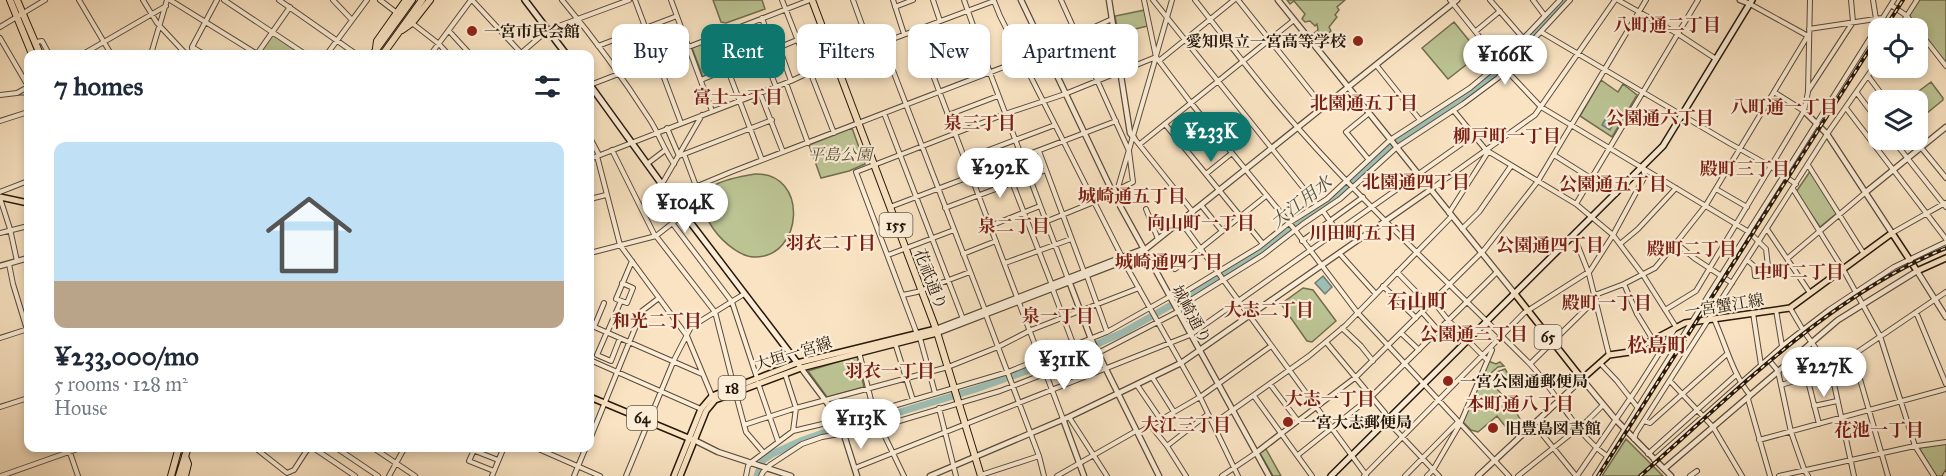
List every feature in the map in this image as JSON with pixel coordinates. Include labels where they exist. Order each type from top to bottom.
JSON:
[{"type":"highway","points":[[10,0],[21,15],[39,50]]},
{"type":"highway","points":[[17,0],[31,50]]},
{"type":"highway","points":[[375,50],[377,41],[406,0]]},
{"type":"highway","points":[[376,50],[412,0]]},
{"type":"highway","points":[[400,30],[414,20],[430,0]]},
{"type":"highway","name":"155","points":[[811,0],[820,24]]},
{"type":"highway","points":[[414,20],[420,3]]},
{"type":"highway","points":[[386,50],[420,3]]},
{"type":"highway","name":"花祇通り","points":[[841,78],[937,331],[981,476]]},
{"type":"highway","points":[[171,476],[178,452]]},
{"type":"highway","points":[[178,476],[186,452]]},
{"type":"highway","points":[[184,476],[188,464],[185,455]]},
{"type":"main road","points":[[525,0],[563,50]]},
{"type":"main road","points":[[1331,476],[1663,146],[1751,2]]},
{"type":"main road","points":[[594,90],[671,197],[799,365]]},
{"type":"main road","points":[[0,198],[24,202]]},
{"type":"main road","points":[[1892,233],[1917,271],[1946,258]]},
{"type":"main road","name":"一宮蟹江線","points":[[1582,379],[1610,355],[1630,352],[1692,321],[1790,308],[1892,233]]},
{"type":"main road","name":"65","points":[[1515,294],[1582,379]]},
{"type":"main road","name":"大垣一宮線","points":[[758,381],[784,374],[799,365],[937,331]]},
{"type":"main road","name":"大垣一宮線","points":[[680,476],[701,409],[712,396],[799,365],[919,336]]},
{"type":"main road","name":"大垣一宮線","points":[[675,476],[710,404],[735,389]]},
{"type":"main road","name":"64","points":[[594,399],[692,439]]},
{"type":"street","points":[[0,27],[45,0]]},
{"type":"street","points":[[79,0],[108,50]]},
{"type":"street","points":[[143,0],[159,26],[181,50]]},
{"type":"street","points":[[152,50],[165,6],[169,0],[251,50]]},
{"type":"street","points":[[188,50],[192,47],[217,0]]},
{"type":"street","points":[[224,0],[299,50]]},
{"type":"street","points":[[279,0],[351,50]]},
{"type":"street","points":[[333,0],[352,20]]},
{"type":"street","points":[[330,50],[367,0]]},
{"type":"street","points":[[380,0],[397,13]]},
{"type":"street","points":[[435,50],[472,0],[517,50]]},
{"type":"street","points":[[562,0],[612,64]]},
{"type":"street","points":[[526,50],[548,30],[629,0]]},
{"type":"street","points":[[635,0],[644,24]]},
{"type":"street","points":[[671,0],[680,24]]},
{"type":"street","points":[[782,0],[797,40],[785,45]]},
{"type":"street","points":[[747,24],[811,0]]},
{"type":"street","points":[[853,0],[862,24]]},
{"type":"street","points":[[893,0],[904,34]]},
{"type":"street","points":[[895,7],[913,0]]},
{"type":"street","points":[[933,0],[940,21]]},
{"type":"street","points":[[964,0],[973,24]]},
{"type":"street","points":[[932,24],[994,0],[1005,24]]},
{"type":"street","name":"城崎通り","points":[[1021,0],[1032,24]]},
{"type":"street","points":[[1061,0],[1072,24]]},
{"type":"street","points":[[1109,0],[1113,24]]},
{"type":"street","points":[[1144,0],[1158,58],[1191,103],[1295,230],[1357,312],[1509,476]]},
{"type":"street","points":[[1153,0],[1317,205]]},
{"type":"street","points":[[1115,192],[1158,58],[1172,0]]},
{"type":"street","points":[[1195,0],[1298,129],[1530,364],[1578,428],[1596,449],[1607,456]]},
{"type":"street","points":[[1138,65],[1158,58],[1185,40],[1234,0]]},
{"type":"street","points":[[1239,0],[1324,108]]},
{"type":"street","points":[[1278,0],[1515,294]]},
{"type":"street","points":[[1533,0],[1545,16]]},
{"type":"street","points":[[746,476],[752,464],[763,452],[793,431],[874,414],[935,393],[1008,373],[1107,332],[1218,274],[1348,182],[1390,140],[1470,88],[1501,63],[1560,0]]},
{"type":"street","points":[[761,476],[764,468],[802,444],[939,408],[1012,384],[1098,353],[1158,322],[1263,255],[1353,187],[1396,148],[1454,110],[1506,70],[1570,0]]},
{"type":"street","points":[[930,476],[1069,417],[1181,363],[1340,254],[1535,115],[1616,0],[1678,34],[1716,59]]},
{"type":"street","points":[[1222,476],[1356,378],[1481,253],[1538,181],[1646,0]]},
{"type":"street","points":[[1576,204],[1698,0]]},
{"type":"street","points":[[1740,0],[1751,2],[1808,36]]},
{"type":"street","points":[[1665,310],[1696,291],[1804,111],[1808,92],[1810,0]]},
{"type":"street","points":[[1808,92],[1853,22],[1851,0]]},
{"type":"street","points":[[1873,0],[1876,18]]},
{"type":"street","points":[[1595,476],[1894,0]]},
{"type":"street","points":[[1891,5],[1907,16],[1917,0]]},
{"type":"street","points":[[937,331],[1123,260],[1143,249],[1181,222],[1377,66],[1453,1],[1506,70],[1540,107],[1749,232],[1766,249],[1768,274],[1755,276],[1754,266],[1747,260]]},
{"type":"street","points":[[1492,1],[1523,38]]},
{"type":"street","points":[[90,50],[165,6]]},
{"type":"street","points":[[260,50],[290,7]]},
{"type":"street","points":[[1476,32],[1500,11]]},
{"type":"street","points":[[656,24],[677,16]]},
{"type":"street","points":[[762,18],[764,24]]},
{"type":"street","points":[[1101,24],[1112,19]]},
{"type":"street","points":[[414,20],[444,50]]},
{"type":"street","points":[[1140,144],[1294,20]]},
{"type":"street","points":[[1809,29],[1868,20]]},
{"type":"street","points":[[449,31],[466,50]]},
{"type":"street","points":[[1542,32],[1770,166],[1796,184]]},
{"type":"street","points":[[896,37],[908,33]]},
{"type":"street","points":[[1530,364],[1595,297],[1655,268],[1706,205],[1808,36]]},
{"type":"street","points":[[0,38],[24,79]]},
{"type":"street","points":[[36,42],[42,41],[47,50]]},
{"type":"street","points":[[598,46],[612,41]]},
{"type":"street","points":[[701,42],[689,46],[712,111]]},
{"type":"street","points":[[1928,43],[1946,66]]},
{"type":"street","points":[[192,47],[197,50]]},
{"type":"street","points":[[785,64],[791,81]]},
{"type":"street","points":[[1377,66],[1420,120]]},
{"type":"street","points":[[1002,68],[990,73],[1091,339],[1159,476]]},
{"type":"street","points":[[594,83],[612,76]]},
{"type":"street","points":[[1634,439],[1827,134],[1868,76]]},
{"type":"street","points":[[622,78],[658,132],[664,150],[674,164]]},
{"type":"street","points":[[664,78],[681,123]]},
{"type":"street","points":[[701,80],[706,78]]},
{"type":"street","points":[[732,78],[762,160]]},
{"type":"street","points":[[772,78],[776,87]]},
{"type":"street","points":[[594,157],[798,78]]},
{"type":"street","points":[[812,78],[834,133]]},
{"type":"street","points":[[895,78],[1040,456],[1044,476]]},
{"type":"street","points":[[935,78],[1020,300],[1084,476]]},
{"type":"street","points":[[671,197],[977,78]]},
{"type":"street","points":[[1031,78],[1123,260],[1200,397],[1238,476]]},
{"type":"street","name":"城崎通り","points":[[1057,78],[1083,134],[1143,249],[1269,476]]},
{"type":"street","points":[[935,393],[919,336],[856,172],[1005,114],[1065,94],[1101,78]]},
{"type":"street","points":[[1120,78],[1130,133],[1193,212]]},
{"type":"street","points":[[1046,222],[1094,202],[1133,182],[1129,151],[1096,80]]},
{"type":"street","points":[[786,83],[808,143]]},
{"type":"street","points":[[0,95],[17,93],[24,89]]},
{"type":"street","points":[[1774,92],[1804,111],[1827,134],[1892,233],[1945,205],[1901,150]]},
{"type":"street","points":[[760,93],[783,152]]},
{"type":"street","points":[[1857,93],[1868,108]]},
{"type":"street","points":[[948,115],[998,96]]},
{"type":"street","points":[[1654,460],[1803,330],[1879,275],[1946,241],[1846,108]]},
{"type":"street","points":[[1454,110],[1487,151],[1576,204],[1613,235],[1676,327],[1616,420],[1576,476],[1534,424]]},
{"type":"street","points":[[0,121],[24,113]]},
{"type":"street","points":[[884,113],[963,319]]},
{"type":"street","points":[[662,184],[703,114]]},
{"type":"street","points":[[1368,114],[1347,132],[1369,160]]},
{"type":"street","points":[[679,156],[772,120]]},
{"type":"street","points":[[890,207],[1116,121]]},
{"type":"street","points":[[964,159],[1055,124]]},
{"type":"street","points":[[1165,124],[1263,244]]},
{"type":"street","points":[[1928,142],[1946,127]]},
{"type":"street","points":[[667,128],[679,156]]},
{"type":"street","points":[[855,468],[1190,335],[1474,135]]},
{"type":"street","points":[[594,146],[620,245],[687,336],[712,396]]},
{"type":"street","points":[[612,150],[656,236],[716,312],[744,425],[763,452]]},
{"type":"street","points":[[647,164],[664,150]]},
{"type":"street","points":[[1788,258],[1919,150]]},
{"type":"street","points":[[1923,150],[1946,178]]},
{"type":"street","points":[[1039,151],[1107,332]]},
{"type":"street","points":[[1213,424],[1289,371],[1342,328],[1417,252],[1450,214],[1487,151]]},
{"type":"street","points":[[1206,174],[1232,153]]},
{"type":"street","points":[[684,154],[696,186]]},
{"type":"street","points":[[1554,155],[1616,194]]},
{"type":"street","points":[[1005,164],[1074,345]]},
{"type":"street","points":[[1462,229],[1479,212],[1511,165]]},
{"type":"street","points":[[1808,165],[1863,254]]},
{"type":"street","points":[[1181,222],[1365,475],[1527,310],[1590,271],[1613,235],[1645,176],[1642,168]]},
{"type":"street","points":[[945,208],[1046,170]]},
{"type":"street","points":[[0,192],[24,183]]},
{"type":"street","points":[[1620,244],[1638,229],[1676,188]]},
{"type":"street","points":[[1716,189],[1747,207]]},
{"type":"street","points":[[1793,189],[1843,269],[1880,336],[1915,446],[1934,476]]},
{"type":"street","points":[[594,198],[606,195]]},
{"type":"street","points":[[1175,269],[1266,196]]},
{"type":"street","points":[[1302,241],[1364,197]]},
{"type":"street","points":[[0,198],[17,261]]},
{"type":"street","points":[[1201,205],[1222,231]]},
{"type":"street","points":[[990,225],[1040,206]]},
{"type":"street","points":[[1146,209],[1158,239]]},
{"type":"street","points":[[1323,211],[1337,231]]},
{"type":"street","points":[[594,252],[656,236],[684,214]]},
{"type":"street","points":[[673,224],[732,302],[778,441]]},
{"type":"street","points":[[0,232],[24,226]]},
{"type":"street","points":[[1767,229],[1810,293]]},
{"type":"street","points":[[888,255],[954,231]]},
{"type":"street","points":[[1574,236],[1589,274],[1610,355]]},
{"type":"street","points":[[1005,263],[1071,238]]},
{"type":"street","points":[[963,254],[996,241]]},
{"type":"street","points":[[1676,243],[1709,269],[1732,283]]},
{"type":"street","points":[[1340,254],[1375,293]]},
{"type":"street","points":[[0,266],[24,259]]},
{"type":"street","points":[[622,284],[633,288],[627,303],[616,298],[622,284],[632,261]]},
{"type":"street","points":[[9,264],[24,318]]},
{"type":"street","points":[[1664,469],[1838,320],[1917,271],[1946,317]]},
{"type":"street","points":[[903,296],[970,272]]},
{"type":"street","points":[[1397,272],[1429,305]]},
{"type":"street","points":[[1298,455],[1372,396],[1497,272]]},
{"type":"street","points":[[1624,284],[1637,314],[1653,340]]},
{"type":"street","points":[[1383,286],[1416,318]]},
{"type":"street","points":[[744,425],[796,408],[948,367],[998,347],[1031,330],[1139,288]]},
{"type":"street","points":[[1781,385],[1831,370],[1946,292]]},
{"type":"street","points":[[626,476],[674,360],[691,327],[744,294]]},
{"type":"street","points":[[594,427],[642,311],[658,298]]},
{"type":"street","points":[[1433,301],[1486,360]]},
{"type":"street","points":[[594,322],[604,303]]},
{"type":"street","points":[[620,303],[597,355],[611,361],[621,338]]},
{"type":"street","points":[[1790,308],[1831,370],[1854,476]]},
{"type":"street","points":[[1776,310],[1782,347]]},
{"type":"street","points":[[1422,312],[1438,330]]},
{"type":"street","points":[[1916,312],[1946,384]]},
{"type":"street","points":[[937,331],[963,319],[985,313]]},
{"type":"street","points":[[1753,313],[1761,366]]},
{"type":"street","points":[[1711,319],[1736,375],[1750,395],[1759,440],[1770,476]]},
{"type":"street","points":[[594,327],[703,374]]},
{"type":"street","points":[[1342,328],[1373,361]]},
{"type":"street","points":[[0,338],[24,331]]},
{"type":"street","points":[[1401,333],[1419,350]]},
{"type":"street","points":[[1427,476],[1433,470],[1459,423],[1486,360],[1502,337]]},
{"type":"street","points":[[1326,342],[1372,396],[1402,437],[1439,476]]},
{"type":"street","points":[[895,343],[913,400]]},
{"type":"street","points":[[1057,476],[1200,397],[1270,346]]},
{"type":"street","points":[[859,352],[874,414],[904,476]]},
{"type":"street","points":[[1644,422],[1650,423],[1727,354]]},
{"type":"street","points":[[1853,355],[1888,476]]},
{"type":"street","points":[[1768,359],[1778,371],[1791,432],[1808,476]]},
{"type":"street","points":[[594,362],[701,409]]},
{"type":"street","points":[[1600,363],[1638,408]]},
{"type":"street","points":[[799,365],[839,421],[857,476]]},
{"type":"street","points":[[784,374],[796,408],[793,431]]},
{"type":"street","points":[[1648,454],[1736,375]]},
{"type":"street","points":[[1152,377],[1174,412]]},
{"type":"street","points":[[1807,377],[1819,424]]},
{"type":"street","points":[[1478,476],[1582,379],[1616,420],[1671,476]]},
{"type":"street","points":[[1670,381],[1713,427],[1742,476]]},
{"type":"street","points":[[1137,384],[1161,420]]},
{"type":"street","points":[[1270,384],[1298,421]]},
{"type":"street","points":[[1759,440],[1946,389]]},
{"type":"street","points":[[1254,396],[1312,476]]},
{"type":"street","points":[[0,407],[24,399]]},
{"type":"street","points":[[1814,406],[1837,401]]},
{"type":"street","points":[[1518,476],[1603,405]]},
{"type":"street","points":[[939,408],[956,476]]},
{"type":"street","points":[[1167,446],[1208,414]]},
{"type":"street","points":[[1069,417],[1107,476]]},
{"type":"street","points":[[1405,476],[1459,423]]},
{"type":"street","points":[[1151,426],[1186,476]]},
{"type":"street","points":[[692,439],[718,452],[791,476]]},
{"type":"street","points":[[1779,476],[1851,459],[1946,442]]},
{"type":"street","points":[[1,476],[70,452],[78,476]]},
{"type":"street","points":[[261,452],[287,472],[294,470],[307,452]]},
{"type":"street","points":[[318,452],[355,476]]},
{"type":"street","points":[[342,452],[378,476]]},
{"type":"street","points":[[379,452],[415,476]]},
{"type":"street","points":[[389,476],[402,452]]},
{"type":"street","points":[[473,452],[469,460],[494,471]]},
{"type":"street","points":[[479,452],[498,460]]},
{"type":"street","points":[[492,476],[501,452]]},
{"type":"street","points":[[545,452],[600,476]]},
{"type":"street","points":[[574,476],[584,452]]},
{"type":"street","points":[[981,476],[1040,456]]},
{"type":"street","points":[[1690,476],[1697,471]]},
{"type":"green space","points":[[713,0],[762,0],[765,9],[726,23],[721,22]]},
{"type":"green space","points":[[1287,0],[1345,0],[1337,7],[1339,10],[1335,15],[1337,17],[1329,27],[1331,31],[1320,40],[1314,33],[1318,30],[1317,24],[1315,26],[1310,21],[1305,22],[1302,19],[1305,14],[1294,1],[1290,4]]},
{"type":"green space","points":[[1918,0],[1946,0],[1946,65],[1928,41],[1928,18],[1911,18],[1909,16]]},
{"type":"green space","points":[[1145,10],[1148,26],[1138,28],[1138,24],[1116,24],[1115,16]]},
{"type":"green space","points":[[1454,22],[1480,54],[1448,79],[1422,48]]},
{"type":"green space","points":[[273,34],[295,50],[261,50]]},
{"type":"green space","points":[[701,44],[701,72],[692,48]]},
{"type":"green space","points":[[1601,80],[1618,92],[1623,84],[1637,95],[1612,137],[1580,116]]},
{"type":"green space","points":[[1931,82],[1943,100],[1928,112],[1928,90],[1920,90]]},
{"type":"green space","name":"平島公園","points":[[852,128],[865,164],[849,171],[821,178],[809,145]]},
{"type":"green space","points":[[1811,170],[1837,213],[1820,227],[1796,192]]},
{"type":"green space","points":[[755,174],[773,177],[785,186],[792,200],[794,215],[791,231],[783,244],[771,254],[754,257],[733,249],[722,239],[707,217],[704,205],[706,194],[715,185],[729,179]]},
{"type":"green space","points":[[1303,288],[1313,290],[1336,321],[1312,342],[1307,341],[1281,304]]},
{"type":"green space","points":[[857,356],[864,387],[827,397],[808,371]]},
{"type":"green space","points":[[1488,361],[1496,364],[1500,362],[1504,366],[1498,367],[1491,373],[1491,379],[1494,382],[1497,372],[1505,369],[1510,377],[1507,380],[1503,378],[1496,383],[1497,389],[1504,397],[1506,396],[1513,407],[1518,403],[1515,410],[1520,419],[1512,425],[1510,423],[1505,426],[1497,416],[1478,432],[1471,430],[1463,422]]},
{"type":"green space","points":[[1626,439],[1663,476],[1602,476]]},
{"type":"green space","points":[[1946,444],[1946,469],[1942,476],[1936,476],[1919,448]]},
{"type":"green space","points":[[1266,449],[1281,476],[1273,476],[1260,453]]},
{"type":"water","points":[[1609,113],[1617,117],[1610,130],[1602,125]]},
{"type":"water","points":[[1323,276],[1332,287],[1325,294],[1315,283]]},
{"type":"waterway","name":"大江用水","points":[[757,476],[763,460],[803,440],[855,422],[890,415],[976,389],[1074,354],[1122,333],[1242,265],[1354,182],[1394,144],[1493,75],[1529,42],[1563,0]]},
{"type":"waterway","points":[[19,95],[24,95]]},
{"type":"railway","points":[[1891,18],[1903,0]]},
{"type":"railway","points":[[1598,476],[1868,52]]},
{"type":"railway","points":[[1640,476],[1784,349],[1822,320],[1861,292],[1903,268],[1946,248]]},
{"type":"place","name":"一宮市民会館","points":[[472,31]]},
{"type":"place","name":"愛知県立一宮高等学校","points":[[1358,41]]},
{"type":"place","name":"一宮公園通郵便局","points":[[1448,381]]},
{"type":"place","name":"一宮大志郵便局","points":[[1288,422]]},
{"type":"place","name":"旧豊島図書館","points":[[1493,428]]},
{"type":"district","name":"八町通二丁目","points":[[1667,25]]},
{"type":"district","name":"富士一丁目","points":[[738,97]]},
{"type":"district","name":"北園通五丁目","points":[[1364,103]]},
{"type":"district","name":"八町通一丁目","points":[[1784,107]]},
{"type":"district","name":"公園通六丁目","points":[[1660,118]]},
{"type":"district","name":"泉三丁目","points":[[980,123]]},
{"type":"district","name":"柳戸町一丁目","points":[[1507,136]]},
{"type":"district","name":"殿町三丁目","points":[[1745,169]]},
{"type":"district","name":"北園通四丁目","points":[[1416,182]]},
{"type":"district","name":"公園通五丁目","points":[[1613,184]]},
{"type":"district","name":"城崎通五丁目","points":[[1132,196]]},
{"type":"district","name":"向山町一丁目","points":[[1201,223]]},
{"type":"district","name":"泉二丁目","points":[[1014,226]]},
{"type":"district","name":"川田町五丁目","points":[[1363,233]]},
{"type":"district","name":"羽衣二丁目","points":[[831,243]]},
{"type":"district","name":"公園通四丁目","points":[[1550,245]]},
{"type":"district","name":"殿町二丁目","points":[[1692,249]]},
{"type":"district","name":"城崎通四丁目","points":[[1169,262]]},
{"type":"district","name":"中町二丁目","points":[[1799,272]]},
{"type":"district","name":"石山町","points":[[1417,301]]},
{"type":"district","name":"殿町一丁目","points":[[1607,303]]},
{"type":"district","name":"大志二丁目","points":[[1269,310]]},
{"type":"district","name":"泉一丁目","points":[[1058,316]]},
{"type":"district","name":"和光二丁目","points":[[657,321]]},
{"type":"district","name":"公園通三丁目","points":[[1474,334]]},
{"type":"district","name":"松島町","points":[[1657,345]]},
{"type":"district","name":"羽衣一丁目","points":[[890,371]]},
{"type":"district","name":"大志一丁目","points":[[1330,399]]},
{"type":"district","name":"本町通八丁目","points":[[1520,404]]},
{"type":"district","name":"大江三丁目","points":[[1186,425]]},
{"type":"district","name":"花池一丁目","points":[[1879,430]]}]
